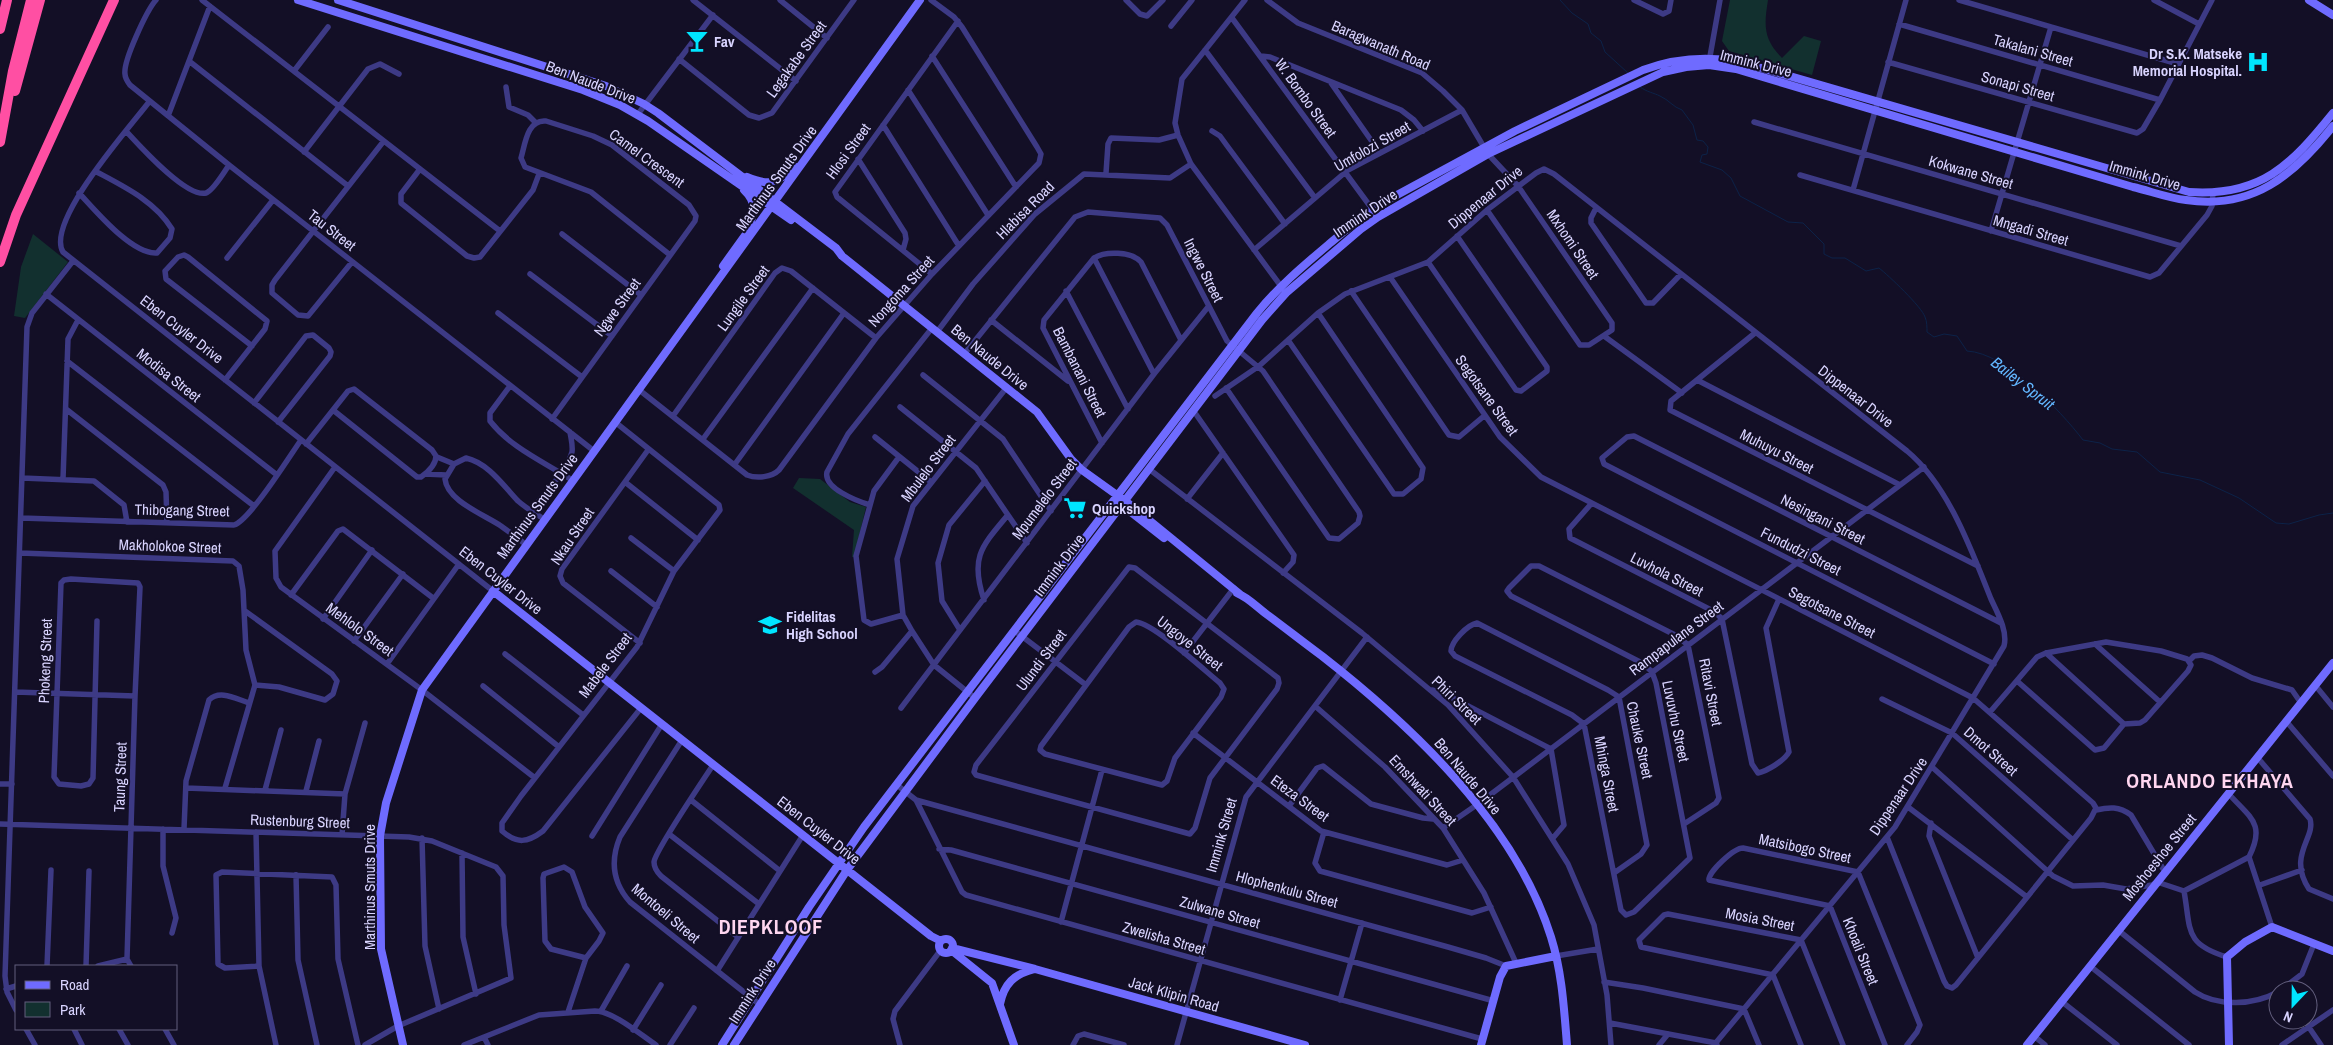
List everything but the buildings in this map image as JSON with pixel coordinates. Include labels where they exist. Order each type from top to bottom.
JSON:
[{"type":"highway","points":[[0,29],[7,0]]},
{"type":"highway","points":[[0,142],[30,0]]},
{"type":"highway","points":[[5,112],[14,96],[40,0]]},
{"type":"highway","points":[[0,262],[16,215],[114,1]]},
{"type":"main road","name":"Ben Naude Drive","points":[[298,0],[583,90],[638,114],[732,174]]},
{"type":"main road","name":"Ben Naude Drive","points":[[338,0],[584,78],[644,104],[732,174],[842,256],[1039,414],[1082,470],[1341,671],[1414,734],[1478,804],[1532,891],[1545,920],[1556,956],[1564,1008],[1567,1045]]},
{"type":"main road","name":"Marthinus Smuts Drive","points":[[403,1045],[381,949],[380,836],[386,803],[422,690],[920,0]]},
{"type":"main road","points":[[2309,0],[2333,15]]},
{"type":"main road","name":"Immink Drive","points":[[734,1045],[847,870],[1022,636],[1232,346],[1280,286],[1372,209],[1610,86],[1670,62],[1741,62],[1877,102],[2172,198],[2188,201],[2213,197],[2246,196],[2264,189],[2284,177],[2302,162],[2333,126]]},
{"type":"main road","name":"Immink Drive","points":[[722,1045],[838,863],[1015,631],[1119,500],[1149,469],[1286,292],[1378,217],[1486,151],[1663,72],[1709,62],[1874,111],[2016,148]]},
{"type":"main road","name":"Immink Drive","points":[[2213,197],[2271,176],[2291,161],[2314,137],[2333,113]]},
{"type":"main road","name":"Marthinus Smuts Drive","points":[[772,203],[795,167],[836,116]]},
{"type":"main road","points":[[732,174],[768,183],[780,180],[795,167]]},
{"type":"main road","points":[[710,290],[742,238],[753,215],[753,203],[732,174]]},
{"type":"main road","points":[[742,238],[772,203]]},
{"type":"main road","name":"Eben Cuyler Drive","points":[[493,591],[992,983],[1014,1045]]},
{"type":"main road","name":"Moshoeshoe Street","points":[[2027,1045],[2333,663]]},
{"type":"main road","points":[[2229,1045],[2228,956],[2245,942],[2272,927],[2333,951]]},
{"type":"main road","points":[[946,948],[966,951],[1035,969]]},
{"type":"main road","points":[[1482,1042],[1506,966],[1556,956]]},
{"type":"main road","points":[[1000,1004],[1009,981],[1035,969]]},
{"type":"main road","name":"Jack Klipin Road","points":[[1035,969],[1305,1045]]},
{"type":"street","name":"Tau Street","points":[[156,0],[144,19],[124,74],[130,85],[229,166],[594,451]]},
{"type":"street","points":[[202,0],[382,142],[500,231]]},
{"type":"street","points":[[693,0],[796,81]]},
{"type":"street","points":[[780,0],[827,38]]},
{"type":"street","name":"Legakabe Street","points":[[679,59],[754,117],[764,118],[772,113],[854,0]]},
{"type":"street","name":"Nongoma Street","points":[[638,389],[753,477],[776,472],[876,338],[932,274],[1039,163],[1041,154],[958,20],[931,0]]},
{"type":"street","points":[[1126,0],[1140,14],[1147,16],[1163,0]]},
{"type":"street","points":[[1171,26],[1192,0]]},
{"type":"street","points":[[1245,0],[1204,50],[1180,84],[1175,119],[1178,135],[1191,164],[1286,292]]},
{"type":"street","name":"Baragwanath Road","points":[[1267,0],[1298,23],[1428,77],[1462,110],[1486,151]]},
{"type":"street","points":[[1634,0],[1663,14],[1669,11],[1671,0]]},
{"type":"street","points":[[1709,62],[1720,0]]},
{"type":"street","points":[[1853,190],[1906,0]]},
{"type":"street","points":[[1959,0],[2178,64]]},
{"type":"street","points":[[2154,0],[2199,24]]},
{"type":"street","points":[[2160,100],[2212,0]]},
{"type":"street","points":[[168,116],[210,6]]},
{"type":"street","points":[[638,114],[713,15]]},
{"type":"street","name":"W. Bombo Street","points":[[1232,18],[1378,217]]},
{"type":"street","name":"Hlosi Street","points":[[932,274],[835,194],[836,189],[958,20]]},
{"type":"street","name":"Takalani Street","points":[[1899,24],[2160,100]]},
{"type":"street","points":[[294,71],[328,28]]},
{"type":"street","points":[[1991,231],[2051,28]]},
{"type":"street","points":[[1204,50],[1315,198]]},
{"type":"street","points":[[932,56],[1016,187]]},
{"type":"street","points":[[1261,56],[1270,57],[1401,110],[1414,120],[1423,131]]},
{"type":"street","points":[[189,61],[348,186]]},
{"type":"street","name":"Sonapi Street","points":[[1888,62],[2134,132],[2141,131],[2160,100]]},
{"type":"street","points":[[304,152],[366,70],[373,66],[385,66],[399,74]]},
{"type":"street","points":[[1331,82],[1380,153]]},
{"type":"street","points":[[506,87],[509,108],[526,114],[536,122],[531,128],[521,161],[526,168],[591,192],[670,255]]},
{"type":"street","points":[[908,90],[988,215]]},
{"type":"street","points":[[95,171],[134,193],[154,208],[172,229],[170,238],[157,253],[141,248],[111,228],[79,193],[95,171],[126,131],[150,102]]},
{"type":"street","name":"Umfolozi Street","points":[[1254,250],[1346,173],[1462,110]]},
{"type":"street","name":"Camel Crescent","points":[[536,122],[546,121],[593,136],[612,145],[694,209]]},
{"type":"street","name":"Kokwane Street","points":[[1754,122],[2181,246]]},
{"type":"street","points":[[883,125],[959,246]]},
{"type":"street","points":[[126,131],[160,167],[180,181],[202,192],[210,190],[229,166]]},
{"type":"street","points":[[1212,131],[1220,136],[1285,224]]},
{"type":"street","points":[[1106,174],[1108,143],[1111,138],[1159,140],[1178,135]]},
{"type":"street","points":[[352,262],[310,315],[301,316],[272,293],[272,283],[382,142]]},
{"type":"street","name":"Mxhomi Street","points":[[1486,151],[1518,186],[1612,324],[1612,330],[1604,336]]},
{"type":"street","points":[[858,159],[905,233],[906,239],[903,250]]},
{"type":"street","name":"Hlabisa Road","points":[[870,505],[854,500],[844,494],[826,478],[827,472],[848,434],[973,284],[1038,212],[1085,173],[1170,178],[1191,164]]},
{"type":"street","points":[[420,169],[401,194],[401,203],[468,256],[474,258],[480,257],[533,190],[540,174]]},
{"type":"street","name":"Dippenaar Drive","points":[[1215,396],[1259,366],[1318,313],[1351,291],[1428,262],[1487,210],[1538,171],[1545,169],[1907,451],[1924,467],[1958,522],[2001,623],[2006,641],[1908,807],[1887,837],[1715,1044]]},
{"type":"street","name":"Mngadi Street","points":[[1800,176],[2150,277],[2159,273],[2207,215],[2213,197]]},
{"type":"street","name":"Eben Cuyler Drive","points":[[79,193],[60,241],[63,252],[493,591]]},
{"type":"street","points":[[227,258],[274,200]]},
{"type":"street","points":[[1596,208],[1591,218],[1591,223],[1646,303],[1653,303],[1681,274]]},
{"type":"street","name":"Ngwe Street","points":[[552,419],[695,221],[694,209]]},
{"type":"street","points":[[1487,210],[1579,344],[1584,347],[1604,336],[1682,393]]},
{"type":"street","name":"Ingwe Street","points":[[964,353],[1071,220],[1078,214],[1088,212],[1151,216],[1161,219],[1167,225],[1227,342],[1259,366],[1360,514],[1358,523],[1339,539],[1333,540],[1328,537],[1226,388]]},
{"type":"street","points":[[562,234],[641,295]]},
{"type":"street","points":[[1428,262],[1516,390],[1522,390],[1544,376],[1547,372],[1547,367],[1457,236]]},
{"type":"street","points":[[1154,374],[1094,258],[1103,254],[1116,254],[1129,255],[1139,260],[1181,340]]},
{"type":"street","points":[[225,380],[266,329],[267,322],[265,318],[186,256],[178,257],[165,271],[168,281],[252,346]]},
{"type":"street","name":"Bambanani Street","points":[[1094,258],[1066,291],[1042,325],[1102,443]]},
{"type":"street","points":[[15,1008],[6,989],[27,327],[30,316],[73,261]]},
{"type":"street","name":"Lungile Street","points":[[673,416],[778,270],[782,268],[788,269],[876,338]]},
{"type":"street","points":[[530,274],[612,336]]},
{"type":"street","name":"Segotsane Street","points":[[1390,277],[1484,416],[1500,437],[1538,475],[1590,504],[1973,698],[2093,803],[2096,810]]},
{"type":"street","points":[[703,439],[812,288]]},
{"type":"street","points":[[1066,291],[1128,409]]},
{"type":"street","points":[[1351,291],[1449,436],[1459,438],[1484,416]]},
{"type":"street","name":"Modisa Street","points":[[46,294],[277,475]]},
{"type":"street","name":"Mpumelelo Street","points":[[901,708],[1154,374],[1208,307]]},
{"type":"street","points":[[498,312],[582,377]]},
{"type":"street","points":[[735,464],[844,313]]},
{"type":"street","points":[[1288,340],[1390,490],[1396,495],[1403,494],[1421,479],[1423,468],[1318,313]]},
{"type":"street","points":[[63,479],[68,336],[78,320]]},
{"type":"street","points":[[991,320],[1069,381]]},
{"type":"street","name":"Muhuyu Street","points":[[1755,333],[1670,402],[1669,409],[1866,511],[1978,566]]},
{"type":"street","points":[[254,403],[307,335],[312,334],[328,347],[331,352],[330,356],[278,422]]},
{"type":"street","points":[[67,361],[254,506]]},
{"type":"street","points":[[923,375],[1006,442],[1052,511]]},
{"type":"street","points":[[1697,380],[1900,484]]},
{"type":"street","points":[[510,386],[490,412],[490,421],[506,438],[518,447],[572,480]]},
{"type":"street","name":"Mbulelo Street","points":[[975,698],[934,665],[912,631],[903,615],[897,563],[911,510],[930,482],[1007,387]]},
{"type":"street","name":"Thibogang Street","points":[[21,518],[234,525],[241,522],[277,475],[348,391],[356,390],[432,450],[437,457]]},
{"type":"street","points":[[900,407],[976,468],[1027,543]]},
{"type":"street","points":[[66,409],[163,485],[166,492],[167,523]]},
{"type":"street","points":[[333,410],[414,475],[421,478],[434,465],[437,457],[454,464]]},
{"type":"street","points":[[1194,410],[1294,555],[1293,562],[1284,573]]},
{"type":"street","points":[[615,422],[648,450]]},
{"type":"street","points":[[531,511],[571,454],[570,432]]},
{"type":"street","name":"Fundudzi Street","points":[[1634,436],[1627,437],[1603,457],[1604,464],[1994,664]]},
{"type":"street","name":"Nesingani Street","points":[[1634,436],[2001,623]]},
{"type":"street","points":[[875,437],[930,482]]},
{"type":"street","name":"Nkau Street","points":[[640,643],[563,583],[560,577],[562,569],[648,450]]},
{"type":"street","name":"Mabele Street","points":[[641,708],[543,831],[524,840],[514,841],[501,829],[502,823],[535,778],[640,643],[674,571],[718,516],[719,505],[648,450]]},
{"type":"street","points":[[1187,499],[1223,453]]},
{"type":"street","points":[[900,457],[876,488],[856,561],[862,618],[871,624],[903,615]]},
{"type":"street","points":[[526,545],[500,525],[472,510],[450,492],[445,483],[446,475],[454,464],[466,458],[482,466],[531,511],[544,519]]},
{"type":"street","name":"Mehlolo Street","points":[[335,467],[275,551],[276,578],[281,586],[323,619],[422,690],[535,778]]},
{"type":"street","name":"Rampapulane Street","points":[[1443,828],[1478,804],[1924,467]]},
{"type":"street","name":"Phiri Street","points":[[1149,469],[1367,637],[1448,705],[1513,777],[1568,864],[1588,909],[1594,926],[1604,982],[1611,1045]]},
{"type":"street","points":[[426,474],[446,475]]},
{"type":"street","points":[[22,478],[90,480],[97,483],[124,505],[128,522]]},
{"type":"street","points":[[960,630],[942,601],[938,563],[949,525],[985,481]]},
{"type":"street","points":[[625,482],[698,540]]},
{"type":"street","name":"Luvhola Street","points":[[1590,504],[1568,529],[1570,538],[1715,612],[1722,619]]},
{"type":"street","points":[[984,600],[977,578],[980,554],[986,542],[1007,516]]},
{"type":"street","points":[[291,595],[339,530],[347,531],[433,598]]},
{"type":"street","points":[[632,538],[674,571]]},
{"type":"street","points":[[323,619],[372,550]]},
{"type":"street","name":"Makholokoe Street","points":[[20,553],[233,561],[241,570],[246,650],[254,685],[225,788]]},
{"type":"street","points":[[387,664],[459,564]]},
{"type":"street","name":"Ritavi Street","points":[[1511,596],[1508,592],[1509,588],[1529,568],[1537,565],[1676,636],[1688,645],[1719,798],[1716,803],[1684,824]]},
{"type":"street","name":"Ulundi Street","points":[[1092,807],[976,775],[974,772],[976,765],[1126,568],[1136,568],[1207,623]]},
{"type":"street","points":[[611,571],[657,607]]},
{"type":"street","points":[[354,641],[403,574]]},
{"type":"street","name":"Phokeng Street","points":[[96,695],[93,778],[89,784],[81,786],[58,784],[54,779],[59,589],[62,582],[68,579],[130,581],[138,583],[140,587]]},
{"type":"street","name":"Taung Street","points":[[127,959],[140,587]]},
{"type":"street","points":[[1184,653],[1233,589]]},
{"type":"street","name":"Luvuvhu Street","points":[[1511,596],[1644,664],[1652,672],[1690,854],[1689,860],[1634,912]]},
{"type":"street","points":[[1722,619],[1752,764],[1756,772],[1764,771],[1789,752],[1766,628],[1779,599]]},
{"type":"street","points":[[245,611],[332,674],[337,681],[333,694],[325,700],[279,688],[254,685]]},
{"type":"street","points":[[96,695],[97,621]]},
{"type":"street","name":"Ungoye Street","points":[[1134,622],[1145,624],[1184,653],[1220,683],[1224,689],[1221,697],[1175,758],[1167,780],[1162,785],[1045,754],[1040,750],[1041,746],[1134,622]]},
{"type":"street","points":[[1092,807],[1186,833],[1192,833],[1209,780],[1280,683],[1278,678],[1207,623]]},
{"type":"street","name":"Chauke Street","points":[[1452,644],[1471,624],[1480,624],[1619,697],[1647,845],[1641,854],[1614,873]]},
{"type":"street","points":[[875,672],[882,667],[912,631]]},
{"type":"street","points":[[1015,631],[1086,685]]},
{"type":"street","name":"Immink Street","points":[[1177,1045],[1245,799],[1367,637]]},
{"type":"street","points":[[1990,712],[2037,657],[2046,653],[2095,644],[2112,643],[2179,655],[2189,661],[2191,665],[2188,671],[2142,722],[2124,724],[2104,748],[2095,750],[2017,681]]},
{"type":"street","name":"Mhinga Street","points":[[1452,644],[1451,651],[1455,656],[1572,715],[1584,724],[1621,910],[1626,915],[1634,912]]},
{"type":"street","points":[[2095,644],[2160,702]]},
{"type":"street","points":[[2046,653],[2124,724]]},
{"type":"street","points":[[506,654],[583,715]]},
{"type":"street","points":[[2189,661],[2194,656],[2212,658],[2252,678],[2292,690],[2301,703]]},
{"type":"street","points":[[2315,685],[2333,707]]},
{"type":"street","points":[[483,686],[559,747]]},
{"type":"street","points":[[1430,690],[1445,694],[1551,749],[1564,824],[1553,838]]},
{"type":"street","points":[[15,692],[135,696]]},
{"type":"street","points":[[184,829],[188,775],[209,700],[215,696],[223,695],[249,703]]},
{"type":"street","name":"Dmot Street","points":[[1882,699],[1952,734],[2073,840]]},
{"type":"street","name":"Emshwati Street","points":[[1315,706],[1385,767],[1443,828],[1491,907],[1516,963]]},
{"type":"street","points":[[2286,721],[2333,776]]},
{"type":"street","points":[[342,835],[345,794],[366,723]]},
{"type":"street","points":[[592,836],[662,724]]},
{"type":"street","points":[[265,790],[282,730]]},
{"type":"street","name":"Eteza Street","points":[[1193,733],[1324,832],[1447,865],[1463,860]]},
{"type":"street","name":"Montoeli Street","points":[[682,740],[620,838],[614,856],[614,868],[620,889],[630,902],[751,999],[760,1004]]},
{"type":"street","points":[[306,791],[319,741]]},
{"type":"street","points":[[2257,757],[2311,822],[2300,854],[2302,870],[2309,888],[2332,896]]},
{"type":"street","points":[[713,765],[654,861],[657,871],[738,937]]},
{"type":"street","points":[[1289,806],[1317,768],[1322,766],[1371,804],[1423,818],[1433,818]]},
{"type":"street","points":[[1932,767],[2049,870],[2056,879],[2073,886],[2103,885],[2126,889],[2152,885],[2157,882],[2184,891],[2249,857],[2258,838],[2257,828],[2228,793]]},
{"type":"street","points":[[1061,922],[1102,770]]},
{"type":"street","points":[[0,784],[12,784]]},
{"type":"street","name":"Zwelisha Street","points":[[897,785],[916,800],[963,894],[1482,1042]]},
{"type":"street","points":[[186,788],[306,791],[345,794]]},
{"type":"street","points":[[691,800],[780,871]]},
{"type":"street","name":"Hlophenkulu Street","points":[[916,800],[1362,923],[1486,958],[1506,966]]},
{"type":"street","points":[[1908,807],[2027,897]]},
{"type":"street","points":[[1887,837],[1944,981],[1949,987],[1956,985],[2096,810],[2109,807],[2131,814],[2165,872]]},
{"type":"street","points":[[1931,823],[1929,836],[1978,958]]},
{"type":"street","name":"Rustenburg Street","points":[[0,824],[422,838],[496,867],[503,876],[504,930],[510,980],[398,1026],[365,1045]]},
{"type":"street","points":[[163,829],[163,866],[176,918],[172,933]]},
{"type":"street","points":[[256,832],[259,966],[276,1045]]},
{"type":"street","points":[[1324,832],[1315,863],[1316,868],[1320,871],[1472,913],[1491,907]]},
{"type":"street","points":[[670,834],[759,904]]},
{"type":"street","points":[[717,971],[803,836]]},
{"type":"street","points":[[422,838],[425,946],[439,1009]]},
{"type":"street","name":"Matsibogo Street","points":[[1710,873],[1735,849],[1743,848],[1858,872],[1920,1027],[1908,1045]]},
{"type":"street","name":"Zulwane Street","points":[[939,849],[951,850],[1494,1001]]},
{"type":"street","points":[[462,853],[463,937],[476,994]]},
{"type":"street","points":[[2249,857],[2260,885],[2272,927]]},
{"type":"street","points":[[568,1012],[586,958],[603,933],[584,907],[572,872],[564,867],[547,873],[543,878],[545,941],[551,949],[586,958]]},
{"type":"street","points":[[47,965],[50,870]]},
{"type":"street","points":[[2260,885],[2302,870]]},
{"type":"street","points":[[86,965],[89,871]]},
{"type":"street","points":[[259,966],[225,968],[219,966],[216,876],[222,872],[257,873],[328,876],[335,881],[338,959],[358,1045]]},
{"type":"street","name":"Khoali Street","points":[[1710,873],[1708,879],[1715,883],[1830,906],[1885,1045]]},
{"type":"street","points":[[296,875],[298,960],[317,1045]]},
{"type":"street","points":[[2184,891],[2194,939],[2202,947],[2228,956]]},
{"type":"street","name":"Mosia Street","points":[[1773,975],[1641,947],[1638,942],[1664,915],[1668,914],[1801,940],[1843,1045]]},
{"type":"street","points":[[1340,1000],[1362,923]]},
{"type":"street","points":[[2118,930],[2203,997],[2213,1001],[2229,1002],[2260,1000],[2268,996]]},
{"type":"street","points":[[2294,980],[2302,974],[2314,944]]},
{"type":"street","points":[[900,1045],[894,1024],[895,1011],[946,948]]},
{"type":"street","points":[[1556,956],[1598,949]]},
{"type":"street","points":[[102,965],[127,959],[130,965]]},
{"type":"street","points":[[601,1011],[627,966]]},
{"type":"street","points":[[2090,966],[2189,1045]]},
{"type":"street","points":[[1773,975],[1801,1045]]},
{"type":"street","points":[[1604,982],[1744,1009],[1759,1045]]},
{"type":"street","points":[[634,1030],[661,985]]},
{"type":"street","points":[[6,989],[15,986]]},
{"type":"street","points":[[2062,1001],[2116,1045]]},
{"type":"street","points":[[670,1045],[694,1008]]},
{"type":"street","points":[[2318,1020],[2333,1010]]},
{"type":"street","points":[[464,1045],[539,1014],[601,1011],[656,1045]]},
{"type":"street","points":[[1610,1023],[1715,1044]]},
{"type":"street","points":[[27,1030],[35,1045]]},
{"type":"street","points":[[74,1030],[82,1045]]},
{"type":"street","points":[[120,1030],[128,1045]]},
{"type":"street","points":[[166,1030],[174,1045]]},
{"type":"street","points":[[2282,1045],[2304,1030]]},
{"type":"street","points":[[2310,1030],[2321,1045]]},
{"type":"street","points":[[1073,1045],[1078,1036],[1084,1034],[1124,1045]]},
{"type":"street","points":[[1659,1045],[1668,1034]]},
{"type":"street","points":[[2034,1036],[2045,1045]]},
{"type":"street","points":[[484,1037],[488,1045]]},
{"type":"green space","points":[[1730,0],[1768,0],[1766,31],[1771,44],[1782,58],[1804,36],[1821,41],[1812,75],[1729,51],[1722,41]]},
{"type":"green space","points":[[33,234],[68,262],[25,318],[14,316],[21,267]]},
{"type":"green space","points":[[799,478],[820,479],[850,502],[866,507],[854,557],[852,557],[854,530],[793,488]]},
{"type":"waterway","name":"Bailey Spruit","points":[[1560,0],[1572,13],[1588,24],[1591,33],[1601,41],[1605,52],[1628,73]]},
{"type":"waterway","name":"Bailey Spruit","points":[[1640,87],[1682,110],[1693,125],[1697,140],[1703,141],[1708,147],[1707,154],[1702,155],[1700,162],[1722,170],[1731,178],[1740,196],[1788,222],[1803,223],[1824,244],[1824,254],[1832,258],[1845,258],[1866,271],[1879,268],[1923,312],[1927,332],[1934,337],[1944,334],[1957,336],[1967,351],[1982,354],[2015,372],[2046,399],[2083,440],[2100,443],[2112,449],[2137,452],[2160,472],[2200,480],[2239,498],[2276,523],[2289,524],[2333,513]]},
{"type":"place","name":"Fav","points":[[697,41]]},
{"type":"place","name":"Dr S.K. Matseke Memorial Hospital.","points":[[2258,62]]},
{"type":"place","name":"Quickshop","points":[[1075,508]]},
{"type":"place","name":"Fidelitas High School","points":[[770,625]]},
{"type":"district","name":"ORLANDO EKHAYA","points":[[2210,780]]},
{"type":"district","name":"DIEPKLOOF","points":[[771,926]]}]
